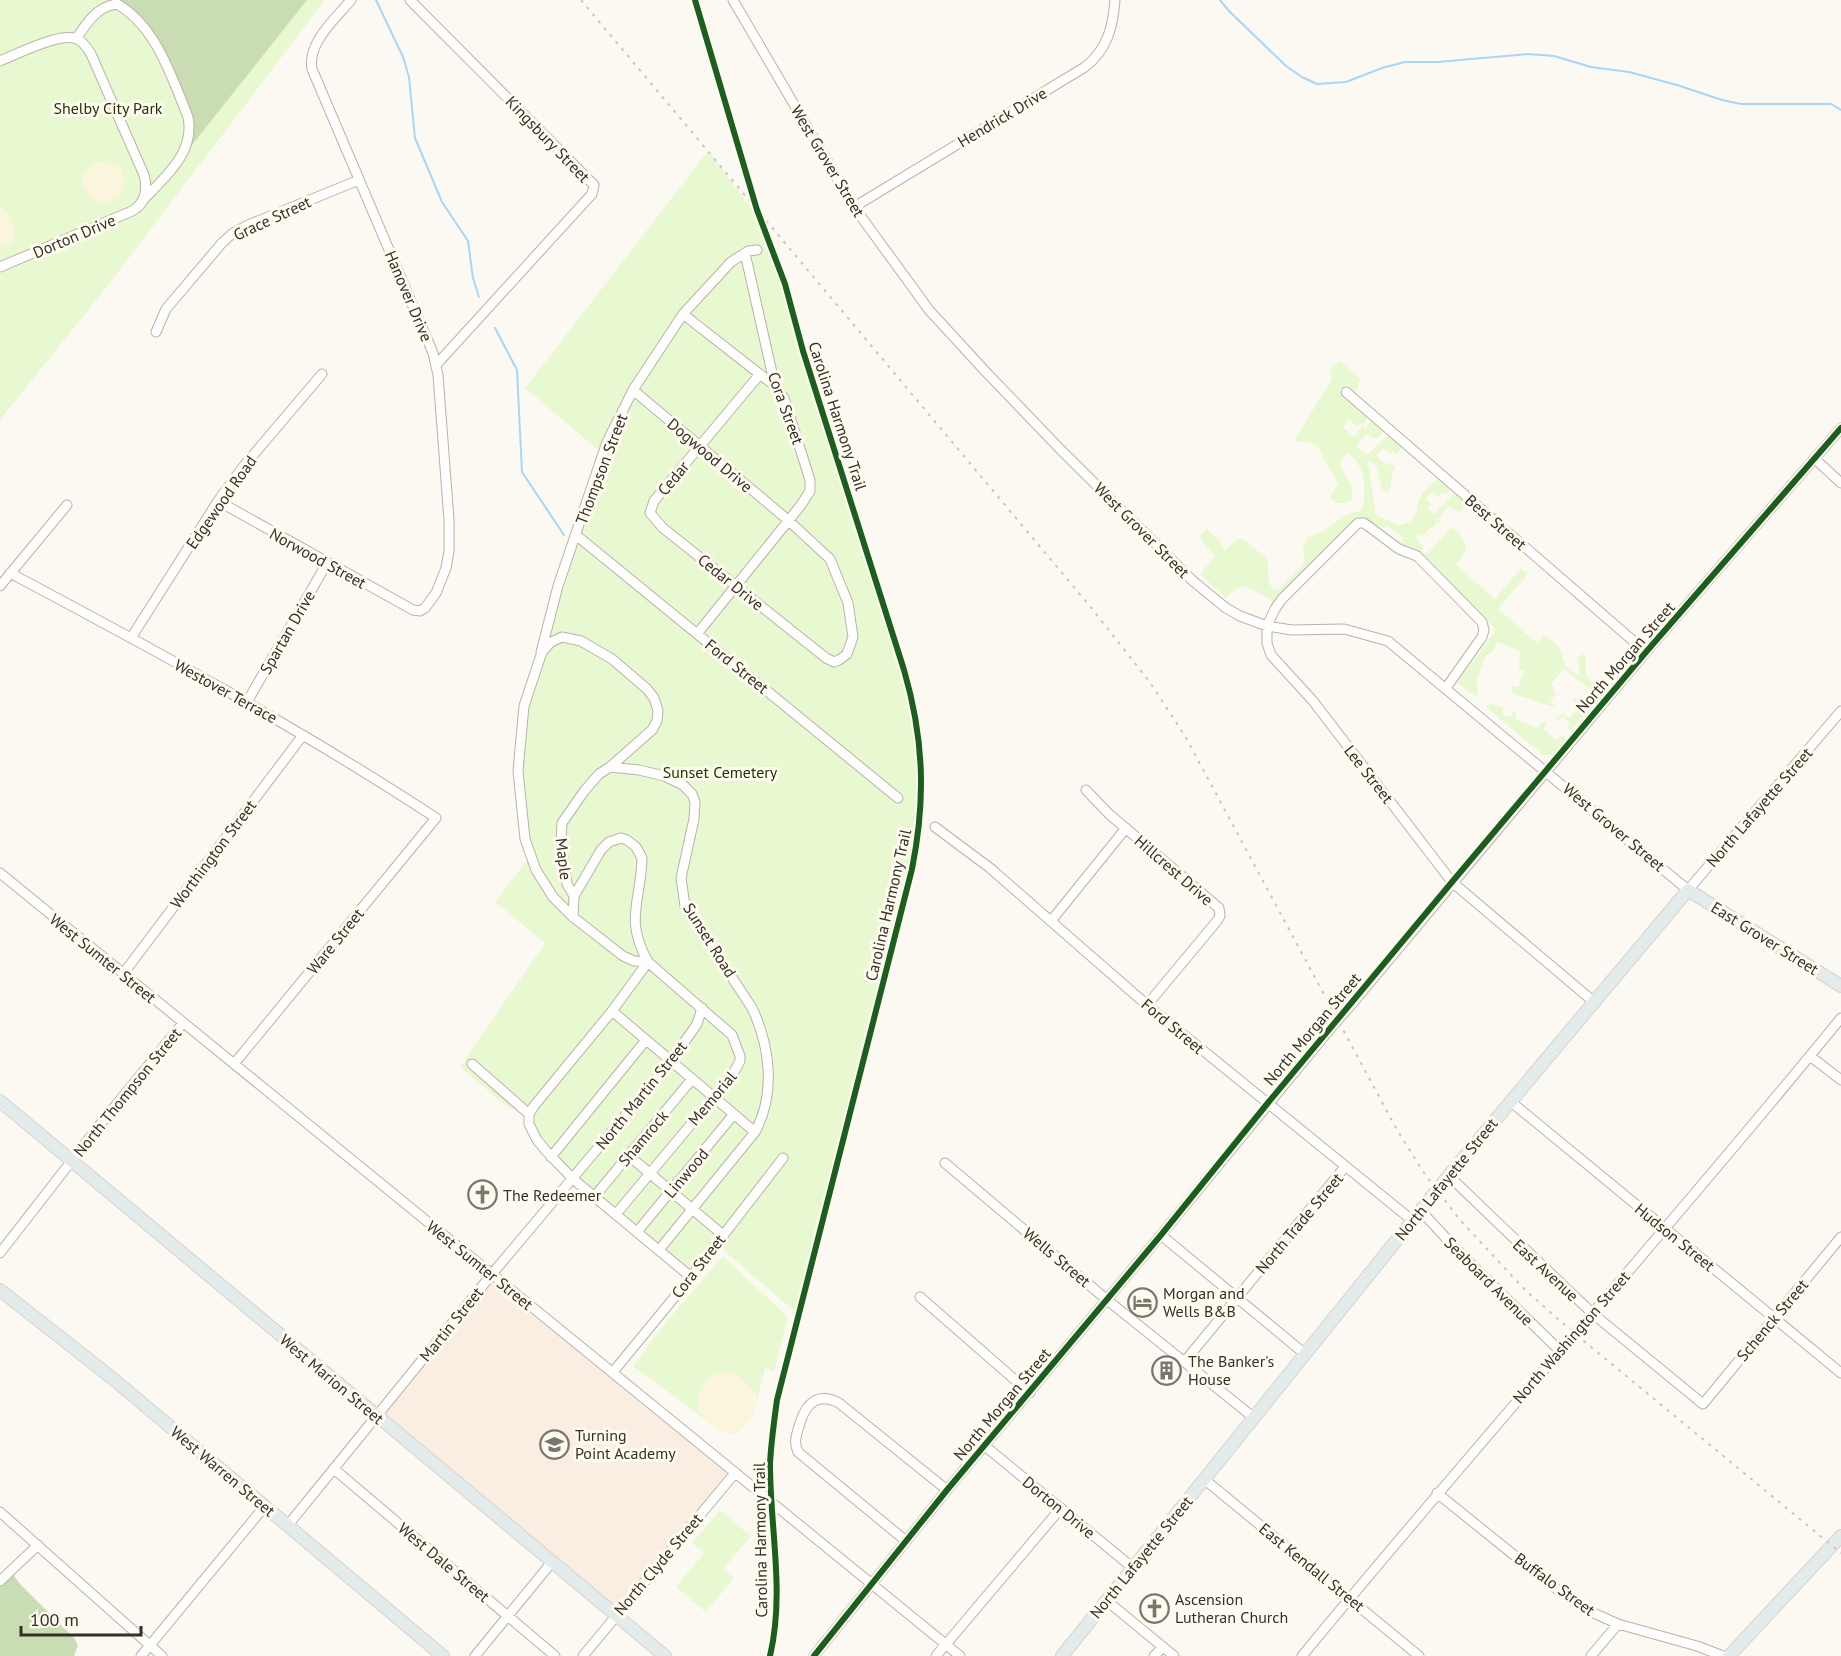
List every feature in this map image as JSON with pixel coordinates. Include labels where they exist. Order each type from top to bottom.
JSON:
[{"type":"main road","name":"East Grover Street","points":[[1688,890],[1841,986]]},
{"type":"main road","name":"North Lafayette Street","points":[[1062,1656],[1447,1178],[1688,890]]},
{"type":"main road","name":"West Marion Street","points":[[0,1101],[664,1656]]},
{"type":"main road","name":"West Warren Street","points":[[0,1290],[94,1364],[443,1656]]},
{"type":"main road","points":[[1729,1656],[1841,1536]]},
{"type":"street","name":"Hanover Drive","points":[[351,0],[326,30],[314,49],[311,61],[312,69],[418,316],[436,365],[443,426],[449,551],[446,568],[436,592],[425,608],[420,611]]},
{"type":"street","name":"Kingsbury Street","points":[[410,0],[594,185],[592,194],[436,365]]},
{"type":"street","name":"West Grover Street","points":[[733,0],[854,207],[929,310],[1060,449],[1210,596],[1240,616],[1267,626],[1292,630],[1344,629],[1378,637],[1401,651],[1688,890]]},
{"type":"street","name":"Hendrick Drive","points":[[854,207],[1085,67],[1095,59],[1106,44],[1113,20],[1115,0]]},
{"type":"street","name":"Dorton Drive","points":[[0,267],[132,212],[180,160],[189,133],[188,117],[162,55],[149,36],[122,7],[113,4],[98,11],[76,39]]},
{"type":"street","points":[[0,61],[58,39],[76,39],[85,45],[144,175],[146,190],[144,199]]},
{"type":"street","name":"Grace Street","points":[[156,332],[166,309],[233,233],[359,180]]},
{"type":"street","name":"Thompson Street","points":[[648,962],[634,961],[623,956],[573,917],[554,897],[536,870],[525,839],[520,808],[518,760],[524,706],[558,586],[607,442],[633,390],[683,314],[731,262],[745,253],[757,250]]},
{"type":"street","name":"Cora Street","points":[[697,634],[806,499],[810,491],[810,480],[784,398],[775,386],[745,253]]},
{"type":"street","points":[[683,314],[775,386]]},
{"type":"street","name":"Edgewood Road","points":[[131,638],[218,501],[243,467],[322,374]]},
{"type":"street","name":"Cedar","points":[[663,528],[650,513],[651,505],[760,374]]},
{"type":"street","name":"Dogwood Drive","points":[[633,390],[788,520]]},
{"type":"street","name":"Best Street","points":[[1346,392],[1646,652]]},
{"type":"street","name":"North Morgan Street","points":[[816,1655],[947,1490],[1030,1393],[1452,882],[1646,652],[1841,428]]},
{"type":"street","points":[[1815,459],[1841,483]]},
{"type":"street","name":"Norwood Street","points":[[218,501],[402,606],[420,611]]},
{"type":"street","points":[[0,586],[67,505]]},
{"type":"street","name":"Cedar Drive","points":[[663,528],[834,662],[846,654],[853,637],[848,603],[830,559],[788,520]]},
{"type":"street","points":[[1267,626],[1282,599],[1358,523],[1364,523],[1399,549],[1417,556],[1482,622],[1484,630],[1482,637],[1446,688]]},
{"type":"street","name":"Ford Street","points":[[576,535],[898,798]]},
{"type":"street","name":"Spartan Drive","points":[[247,702],[327,563]]},
{"type":"street","name":"Westover Terrace","points":[[10,573],[247,702],[356,766],[436,818]]},
{"type":"street","name":"Lee Street","points":[[1267,626],[1267,643],[1271,655],[1313,701],[1452,882],[1594,1002]]},
{"type":"street","name":"Thompson Street","points":[[538,663],[546,647],[557,638],[581,640],[612,659],[636,678],[654,698],[658,711],[655,726],[610,767]]},
{"type":"street","name":"North Lafayette Street","points":[[1688,890],[1841,711]]},
{"type":"street","name":"Worthington Street","points":[[123,974],[303,735]]},
{"type":"street","name":"Maple","points":[[574,896],[567,884],[561,842],[562,823],[585,790],[599,774],[610,767]]},
{"type":"street","name":"Sunset Road","points":[[610,767],[639,770],[676,781],[688,789],[695,802],[681,888],[685,906],[752,1008],[765,1039],[767,1097],[764,1114],[755,1132]]},
{"type":"street","points":[[1086,790],[1097,803],[1126,828]]},
{"type":"street","name":"Ware Street","points":[[234,1065],[436,818]]},
{"type":"street","name":"Ford Street","points":[[935,827],[990,868],[1147,1005],[1344,1168],[1413,1221]]},
{"type":"street","name":"Hillcrest Drive","points":[[1051,921],[1126,828],[1210,899],[1219,908],[1220,916],[1147,1005]]},
{"type":"street","points":[[573,917],[574,896],[605,844],[621,838],[632,843],[642,858],[635,909],[636,936],[648,962],[612,1011],[534,1106],[529,1114],[529,1124],[532,1132],[551,1157],[573,1179],[691,1277]]},
{"type":"street","name":"West Sumter Street","points":[[0,873],[960,1656]]},
{"type":"street","name":"Memorial","points":[[616,1214],[740,1061],[739,1051],[730,1031],[648,962]]},
{"type":"street","name":"North Martin Street","points":[[573,1179],[671,1061],[697,1024],[702,1008]]},
{"type":"street","points":[[612,1011],[755,1132],[658,1250]]},
{"type":"street","name":"North Washington Street","points":[[1302,1656],[1841,1018]]},
{"type":"street","name":"North Thompson Street","points":[[0,1253],[183,1023]]},
{"type":"street","points":[[551,1157],[646,1040]]},
{"type":"street","points":[[1810,1056],[1841,1080]]},
{"type":"street","points":[[472,1064],[529,1114]]},
{"type":"street","name":"Shamrock","points":[[594,1197],[692,1079]]},
{"type":"street","name":"Hudson Street","points":[[1510,1101],[1841,1373]]},
{"type":"street","name":"Linwood","points":[[637,1232],[734,1114]]},
{"type":"street","points":[[628,1155],[723,1234]]},
{"type":"street","name":"Cora Street","points":[[613,1372],[691,1277],[783,1158]]},
{"type":"street","name":"Wells Street","points":[[945,1163],[1107,1299],[1253,1417]]},
{"type":"street","name":"North Trade Street","points":[[1185,1361],[1344,1168]]},
{"type":"street","name":"East Avenue","points":[[1447,1178],[1592,1313],[1703,1404]]},
{"type":"street","name":"Martin Street","points":[[288,1525],[492,1274],[573,1179]]},
{"type":"street","name":"Seaboard Avenue","points":[[1425,1206],[1458,1251],[1559,1350]]},
{"type":"street","points":[[1161,1235],[1305,1354]]},
{"type":"street","name":"Schenck Street","points":[[1703,1404],[1841,1237]]},
{"type":"street","points":[[920,1297],[1030,1393]]},
{"type":"street","points":[[906,1541],[798,1452],[795,1446],[796,1435],[808,1405],[821,1398],[838,1403],[947,1490]]},
{"type":"street","name":"Dorton Drive","points":[[985,1446],[1133,1568]]},
{"type":"street","name":"West Dale Street","points":[[334,1469],[555,1656]]},
{"type":"street","name":"North Clyde Street","points":[[583,1656],[735,1473]]},
{"type":"street","name":"East Kendall Street","points":[[1204,1479],[1419,1656]]},
{"type":"street","name":"Buffalo Street","points":[[1437,1494],[1551,1585],[1587,1610],[1618,1624],[1723,1656]]},
{"type":"street","points":[[141,1656],[265,1506]]},
{"type":"street","points":[[936,1656],[1061,1508]]},
{"type":"street","points":[[0,1512],[162,1656]]},
{"type":"street","points":[[0,1581],[38,1545]]},
{"type":"street","points":[[475,1656],[552,1562]]},
{"type":"street","points":[[1107,1600],[1174,1656]]},
{"type":"street","points":[[1591,1656],[1618,1624]]},
{"type":"street","points":[[1154,1656],[1163,1647]]},
{"type":"shaded area","name":"Turning Point Academy","points":[[492,1274],[735,1473],[615,1615],[377,1416]]},
{"type":"green space","name":"Shelby City Park","points":[[0,0],[325,0],[109,284],[0,420]]},
{"type":"green space","points":[[116,0],[307,0],[180,160],[190,127],[162,55]]},
{"type":"green space","name":"Sunset Cemetery","points":[[708,151],[753,210],[775,252],[803,351],[898,649],[916,713],[921,753],[923,793],[920,831],[912,869],[800,1316],[722,1249],[696,1281],[573,1179],[547,1152],[521,1107],[510,1109],[460,1067],[545,943],[495,902],[530,856],[520,808],[524,706],[603,454],[525,388]]},
{"type":"green space","points":[[1340,361],[1361,379],[1356,392],[1347,384],[1339,390],[1369,416],[1363,425],[1360,423],[1357,426],[1349,419],[1343,427],[1354,437],[1362,427],[1365,429],[1370,422],[1374,421],[1385,431],[1376,439],[1366,434],[1356,446],[1367,455],[1389,434],[1403,446],[1397,454],[1393,451],[1390,454],[1383,448],[1376,455],[1387,466],[1390,462],[1395,467],[1388,492],[1382,490],[1376,466],[1371,461],[1368,462],[1376,515],[1398,525],[1411,521],[1416,514],[1422,494],[1439,477],[1451,489],[1447,494],[1443,493],[1439,497],[1432,491],[1426,499],[1431,504],[1428,509],[1434,514],[1455,493],[1467,504],[1460,513],[1448,506],[1438,524],[1436,522],[1434,527],[1423,536],[1420,534],[1416,539],[1423,546],[1422,553],[1427,554],[1450,529],[1454,528],[1466,546],[1456,565],[1495,599],[1521,568],[1528,574],[1498,609],[1537,643],[1545,635],[1560,648],[1565,665],[1578,676],[1580,675],[1577,658],[1583,654],[1586,656],[1586,677],[1605,692],[1597,702],[1593,702],[1588,697],[1592,691],[1564,669],[1551,684],[1556,694],[1550,702],[1555,706],[1553,707],[1514,694],[1511,688],[1518,687],[1524,671],[1519,669],[1520,651],[1497,642],[1493,651],[1485,657],[1477,679],[1477,697],[1457,683],[1494,633],[1495,628],[1416,551],[1402,546],[1403,538],[1387,526],[1384,528],[1365,520],[1275,605],[1268,598],[1245,586],[1237,588],[1226,598],[1200,574],[1215,557],[1200,538],[1207,529],[1220,541],[1224,551],[1238,539],[1245,540],[1266,558],[1271,585],[1273,589],[1278,590],[1305,563],[1303,547],[1307,538],[1324,531],[1345,515],[1362,510],[1364,478],[1353,458],[1347,453],[1340,461],[1352,487],[1352,499],[1347,503],[1336,503],[1330,497],[1338,484],[1317,446],[1310,442],[1298,442],[1295,439],[1332,379],[1329,370]]},
{"type":"green space","points":[[1575,698],[1588,710],[1570,731],[1568,727],[1570,723],[1562,717],[1556,720],[1563,713],[1570,718],[1580,707],[1573,701]]},
{"type":"green space","points":[[1490,703],[1503,708],[1503,715],[1511,717],[1515,712],[1516,720],[1538,728],[1541,722],[1545,722],[1543,729],[1556,740],[1562,735],[1565,739],[1552,755],[1543,755],[1486,707]]},
{"type":"green space","points":[[723,1256],[788,1317],[774,1371],[765,1368],[751,1416],[740,1431],[732,1435],[718,1429],[633,1366],[666,1322]]},
{"type":"green space","points":[[720,1510],[751,1536],[723,1569],[734,1578],[706,1612],[676,1587],[704,1553],[692,1543]]},
{"type":"green space","points":[[13,1569],[14,1576],[20,1584],[74,1638],[78,1645],[74,1656],[0,1656],[0,1581]]},
{"type":"sand","points":[[100,162],[114,165],[119,163],[125,182],[121,195],[102,204],[89,196],[81,183],[87,169]]},
{"type":"sand","points":[[0,207],[11,218],[15,237],[14,242],[0,249]]},
{"type":"sand","points":[[730,1372],[739,1376],[758,1395],[747,1424],[738,1433],[732,1435],[711,1425],[697,1406],[700,1392],[706,1381],[710,1377]]},
{"type":"waterway","points":[[376,0],[403,57],[409,77],[415,138],[442,202],[468,241],[473,278],[479,297]]},
{"type":"waterway","points":[[1220,0],[1286,66],[1317,84],[1346,82],[1405,62],[1437,62],[1528,54],[1554,56],[1591,67],[1629,72],[1741,104],[1831,104],[1841,110]]},
{"type":"waterway","points":[[495,328],[517,370],[522,472],[564,535]]},
{"type":"railway","points":[[581,0],[1089,605],[1149,681],[1185,736],[1397,1130],[1426,1176],[1460,1220],[1526,1291],[1574,1333],[1841,1553]]},
{"type":"cycle path","name":"Carolina Harmony Trail","points":[[695,0],[757,210],[785,284],[803,351],[904,670],[916,720],[921,769],[919,818],[912,869],[777,1400],[770,1464],[777,1584],[770,1656]]},
{"type":"cycle path","points":[[814,1656],[947,1490],[1452,882],[1646,652],[1841,428]]},
{"type":"place","name":"The Redeemer","points":[[482,1195]]},
{"type":"place","name":"Morgan and Wells B&B","points":[[1142,1302]]},
{"type":"place","name":"The Banker's House","points":[[1167,1370]]},
{"type":"place","name":"Turning Point Academy","points":[[554,1444]]},
{"type":"place","name":"Ascension Lutheran Church","points":[[1154,1608]]}]
